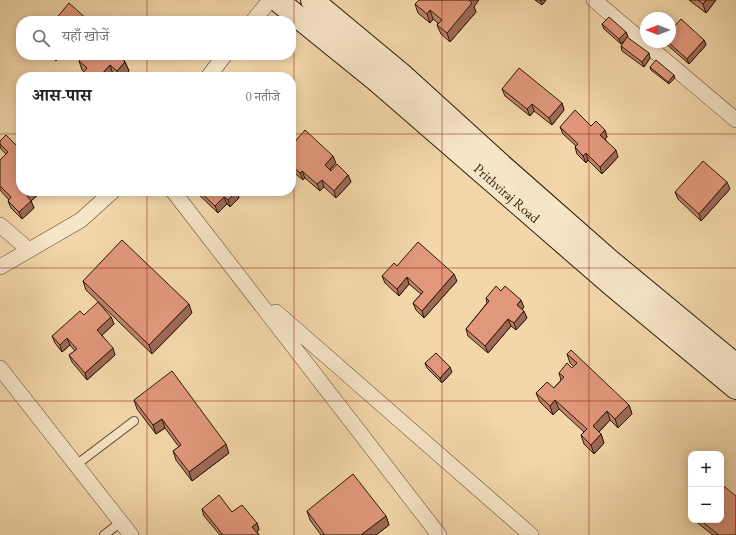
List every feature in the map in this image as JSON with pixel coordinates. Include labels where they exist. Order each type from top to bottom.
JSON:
[{"type":"main road","name":"Prithviraj Road","points":[[277,0],[377,80],[612,285],[736,388]]},
{"type":"main road","name":"Prithviraj Road","points":[[312,0],[401,74],[609,260],[736,365]]},
{"type":"street","points":[[257,16],[270,0]]},
{"type":"street","points":[[594,0],[736,120]]},
{"type":"street","points":[[212,72],[221,60]]},
{"type":"street","points":[[0,267],[81,220],[107,196]]},
{"type":"street","points":[[177,196],[439,535]]},
{"type":"street","points":[[0,225],[29,250]]},
{"type":"street","points":[[250,290],[531,535]]},
{"type":"street","points":[[0,368],[127,531]]},
{"type":"lane","points":[[76,465],[134,421]]},
{"type":"lane","points":[[104,535],[127,531]]},
{"type":"building","points":[[419,0],[469,0],[472,3],[447,33],[437,25],[442,20],[430,10],[427,14],[415,4]]},
{"type":"building","points":[[698,0],[706,0],[703,4]]},
{"type":"building","points":[[69,3],[83,16],[58,16]]},
{"type":"building","points":[[609,17],[626,32],[619,39],[602,24]]},
{"type":"building","points":[[681,19],[704,40],[687,59],[675,48],[676,48],[676,24]]},
{"type":"building","points":[[627,37],[640,48],[649,53],[642,62],[621,46]]},
{"type":"building","points":[[123,60],[125,62],[117,71],[110,65],[104,72],[84,72],[87,68],[79,61]]},
{"type":"building","points":[[656,60],[674,75],[668,82],[650,67]]},
{"type":"building","points":[[519,68],[562,103],[549,118],[532,104],[527,109],[502,89]]},
{"type":"building","points":[[575,110],[591,126],[596,121],[605,130],[600,135],[616,150],[600,167],[586,153],[583,156],[575,147],[578,144],[560,127]]},
{"type":"building","points":[[305,130],[333,156],[325,165],[331,171],[337,164],[348,175],[334,191],[322,180],[317,184],[302,171],[300,173],[296,169],[296,140]]},
{"type":"building","points":[[6,135],[16,145],[16,196],[27,196],[31,201],[19,212],[8,201],[11,197],[0,186],[0,160],[8,152],[0,144],[0,141]]},
{"type":"building","points":[[703,161],[727,182],[699,214],[675,192]]},
{"type":"building","points":[[204,196],[232,196],[228,200],[224,197],[215,206]]},
{"type":"building","points":[[122,240],[189,304],[149,345],[83,281]]},
{"type":"building","points":[[418,242],[454,274],[422,311],[413,303],[423,292],[407,277],[397,289],[382,276],[394,263],[397,266]]},
{"type":"building","points":[[496,286],[501,291],[505,286],[521,300],[517,305],[524,311],[514,323],[508,319],[485,346],[466,329],[489,301],[486,298]]},
{"type":"building","points":[[98,302],[111,317],[97,330],[113,348],[85,373],[69,355],[77,349],[67,338],[60,345],[52,336],[80,311],[84,315]]},
{"type":"building","points":[[571,350],[629,405],[615,419],[607,411],[593,426],[601,434],[591,445],[581,435],[587,429],[555,400],[550,406],[536,393],[547,382],[554,388],[564,377],[559,373],[567,363],[572,368],[577,363],[567,354]]},
{"type":"building","points":[[436,353],[450,367],[440,378],[425,363]]},
{"type":"building","points":[[172,371],[226,444],[189,472],[173,451],[181,445],[162,419],[153,425],[134,400]]},
{"type":"building","points":[[353,474],[386,516],[361,535],[325,535],[307,511]]},
{"type":"building","points":[[724,486],[736,496],[736,535],[719,535],[704,523],[724,523]]},
{"type":"building","points":[[219,495],[232,512],[242,505],[257,523],[252,527],[259,535],[223,535],[202,509]]}]
